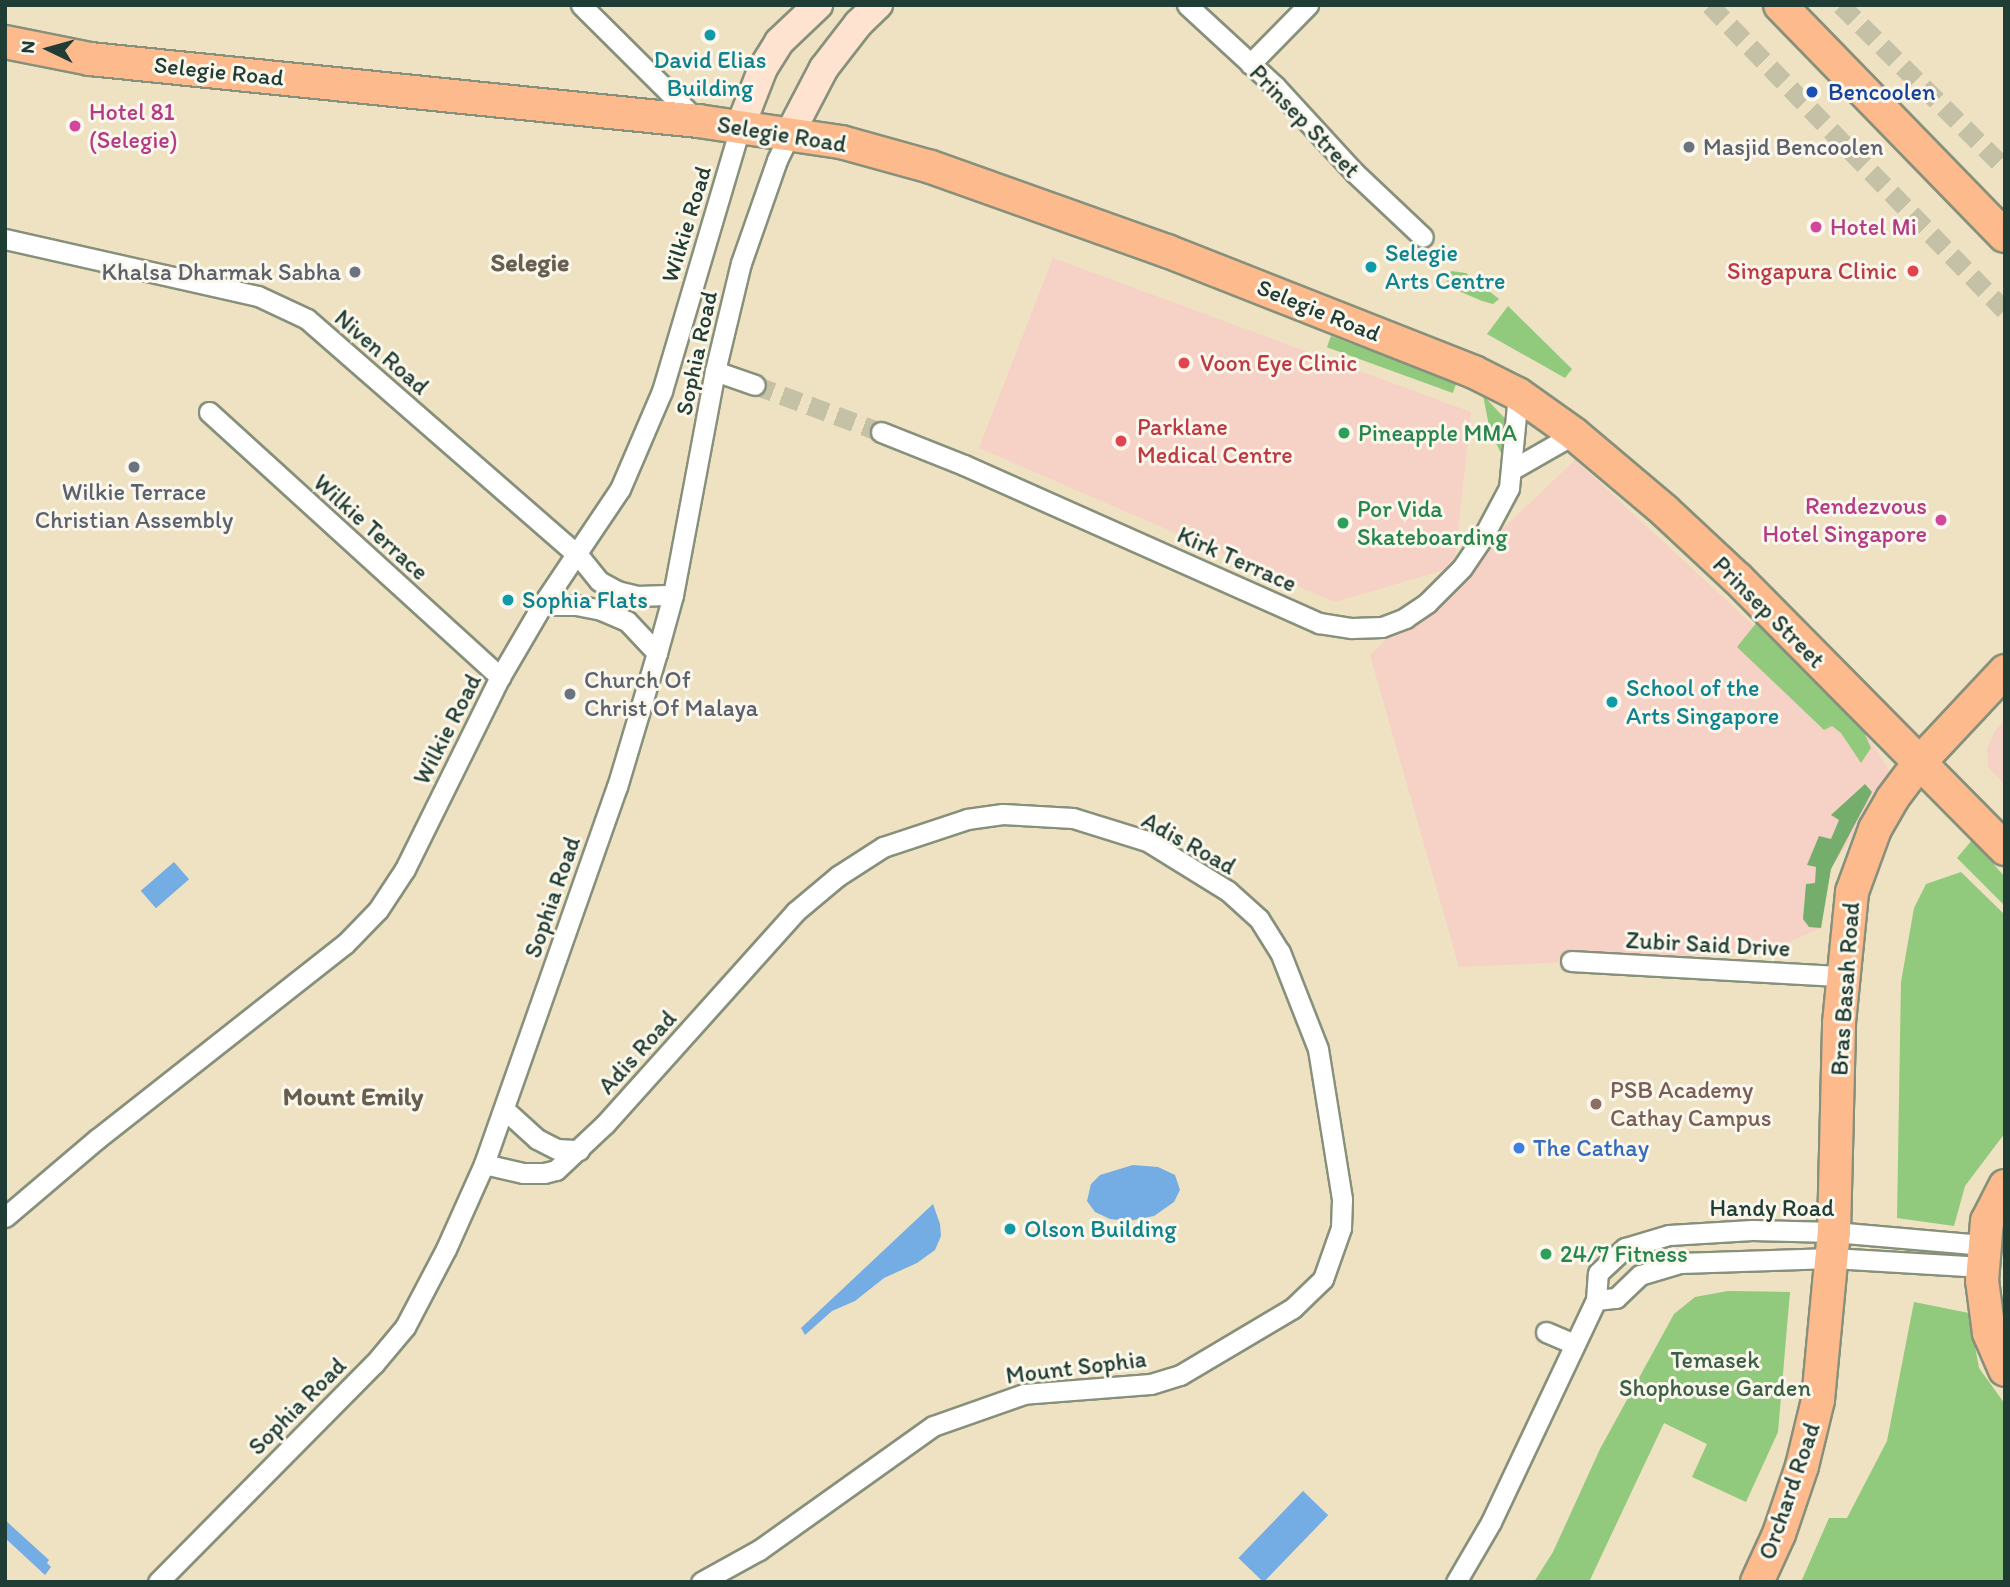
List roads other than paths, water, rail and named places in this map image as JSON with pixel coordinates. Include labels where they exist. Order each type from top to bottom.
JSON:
[{"type":"main road","points":[[740,127],[763,68],[779,42],[818,5]]},
{"type":"main road","points":[[790,133],[824,68],[858,24],[878,5]]},
{"type":"main road","points":[[1780,5],[2005,236]]},
{"type":"main road","name":"Selegie Road","points":[[5,42],[90,59],[698,121],[841,142],[931,167],[1167,251],[1462,367],[1518,394]]},
{"type":"main road","name":"Prinsep Street","points":[[1518,394],[1574,434],[1665,511],[1738,579],[2005,849]]},
{"type":"main road","name":"Bras Basah Road","points":[[1833,1245],[1842,976],[1852,892],[1875,829],[1920,762],[2005,671]]},
{"type":"main road","points":[[2005,1186],[1987,1221],[1983,1304],[1989,1333],[2005,1370]]},
{"type":"main road","name":"Orchard Road","points":[[1757,1582],[1779,1534],[1802,1466],[1818,1400],[1833,1245]]},
{"type":"street","points":[[581,5],[698,121]]},
{"type":"street","name":"Prinsep Street","points":[[1187,5],[1423,237]]},
{"type":"street","points":[[1250,64],[1308,5]]},
{"type":"street","name":"Wilkie Road","points":[[5,1217],[97,1139],[345,944],[378,910],[405,869],[500,677],[542,605],[620,489],[648,430],[740,127]]},
{"type":"street","name":"Sophia Road","points":[[160,1579],[374,1364],[405,1327],[446,1249],[484,1164],[617,787],[657,653],[673,595],[715,371],[741,263],[777,160],[790,133]]},
{"type":"street","name":"Niven Road","points":[[5,239],[258,296],[307,319],[578,555],[599,581],[617,591],[637,596],[673,595]]},
{"type":"street","points":[[715,371],[755,385]]},
{"type":"street","name":"Kirk Terrace","points":[[881,432],[964,465],[1319,623],[1352,628],[1382,627],[1405,618],[1427,603],[1462,568],[1485,535],[1509,488],[1513,469],[1518,394]]},
{"type":"street","name":"Wilkie Terrace","points":[[209,412],[500,677]]},
{"type":"street","points":[[1513,469],[1574,434]]},
{"type":"street","points":[[542,605],[576,605],[601,610],[627,621],[657,653]]},
{"type":"street","name":"Adis Road","points":[[484,1164],[523,1172],[544,1173],[556,1170],[579,1150],[795,912],[838,876],[883,847],[967,819],[1003,814],[1073,818],[1146,841],[1228,891],[1259,919],[1280,952],[1318,1049],[1342,1199],[1341,1228],[1334,1251]]},
{"type":"street","name":"Zubir Said Drive","points":[[1571,961],[1842,976]]},
{"type":"street","points":[[503,1109],[537,1139],[558,1149],[579,1150]]},
{"type":"street","name":"Handy Road","points":[[1456,1582],[1491,1522],[1596,1300],[1598,1273],[1625,1248],[1669,1234],[1752,1230],[1833,1245],[1984,1256]]},
{"type":"street","name":"Handy Road","points":[[1596,1300],[1616,1298],[1640,1275],[1680,1263],[1833,1245]]},
{"type":"street","name":"Mount Sophia","points":[[701,1582],[759,1550],[933,1426],[1024,1394],[1150,1384],[1180,1375],[1293,1308],[1324,1279],[1334,1251]]},
{"type":"street","points":[[1546,1332],[1574,1344]]},
{"type":"water","points":[[174,862],[189,879],[156,908],[141,891]]},
{"type":"water","points":[[1133,1165],[1158,1167],[1175,1175],[1180,1190],[1174,1202],[1154,1216],[1129,1221],[1110,1219],[1095,1212],[1087,1201],[1091,1184],[1100,1175]]},
{"type":"water","points":[[933,1204],[941,1236],[935,1250],[917,1263],[884,1278],[855,1301],[832,1311],[805,1335],[801,1328]]},
{"type":"water","points":[[1303,1491],[1328,1515],[1264,1582],[1238,1558]]},
{"type":"water","points":[[5,1520],[49,1560],[47,1563],[51,1567],[45,1575],[5,1538]]},
{"type":"tunnel","points":[[1710,5],[2005,310]]},
{"type":"tunnel","points":[[1841,5],[2005,168]]},
{"type":"tunnel","points":[[755,385],[881,432]]},
{"type":"place","name":"David Elias Building","points":[[710,35]]},
{"type":"place","name":"Bencoolen","points":[[1812,92]]},
{"type":"place","name":"Hotel 81 (Selegie)","points":[[75,126]]},
{"type":"place","name":"Masjid Bencoolen","points":[[1689,147]]},
{"type":"place","name":"Hotel Mi","points":[[1816,227]]},
{"type":"place","name":"Selegie Arts Centre","points":[[1371,267]]},
{"type":"place","name":"Singapura Clinic","points":[[1913,271]]},
{"type":"place","name":"Khalsa Dharmak Sabha","points":[[355,272]]},
{"type":"place","name":"Voon Eye Clinic","points":[[1184,363]]},
{"type":"place","name":"Pineapple MMA","points":[[1344,433]]},
{"type":"place","name":"Parklane Medical Centre","points":[[1121,441]]},
{"type":"place","name":"Wilkie Terrace Christian Assembly","points":[[134,467]]},
{"type":"place","name":"Rendezvous Hotel Singapore","points":[[1941,520]]},
{"type":"place","name":"Por Vida Skateboarding","points":[[1343,523]]},
{"type":"place","name":"Sophia Flats","points":[[508,600]]},
{"type":"place","name":"Church Of Christ Of Malaya","points":[[570,694]]},
{"type":"place","name":"School of the Arts Singapore","points":[[1612,702]]},
{"type":"place","name":"PSB Academy Cathay Campus","points":[[1596,1104]]},
{"type":"place","name":"The Cathay","points":[[1519,1148]]},
{"type":"place","name":"Olson Building","points":[[1010,1229]]},
{"type":"place","name":"24/7 Fitness","points":[[1546,1254]]},
{"type":"district","name":"Selegie","points":[[530,263]]},
{"type":"district","name":"Mount Emily","points":[[353,1097]]},
{"type":"park label","name":"Temasek Shophouse Garden","points":[[1715,1374]]}]
